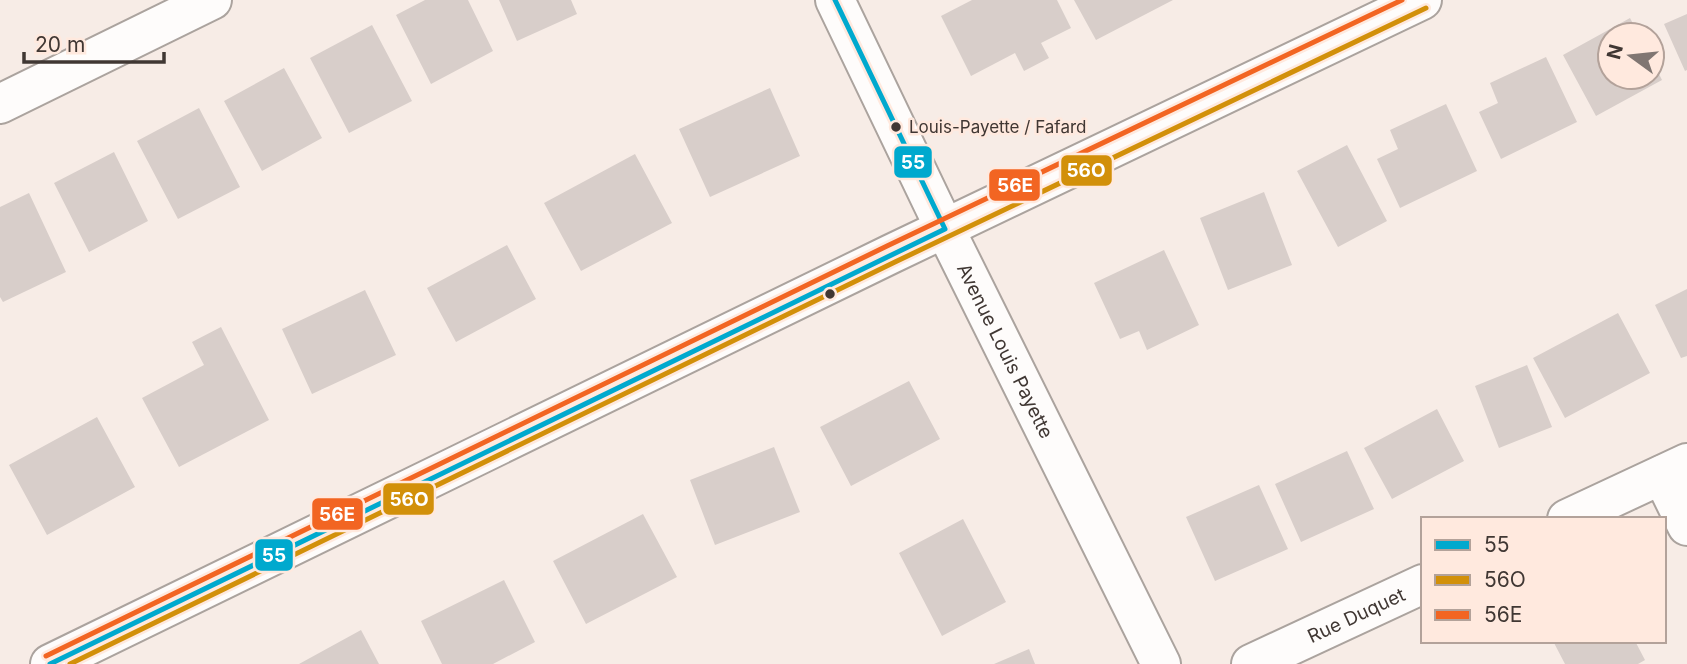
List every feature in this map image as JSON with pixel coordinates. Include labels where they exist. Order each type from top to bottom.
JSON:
[{"type":"street","points":[[0,104],[212,0]]},
{"type":"street","name":"Avenue Louis Payette","points":[[835,0],[1161,664]]},
{"type":"street","points":[[50,664],[891,254],[1422,0]]},
{"type":"street","points":[[1571,517],[1674,469],[1687,526]]},
{"type":"street","name":"Rue Duquet","points":[[1251,664],[1421,585]]},
{"type":"building","points":[[425,0],[468,0],[493,51],[431,84],[396,15]]},
{"type":"building","points":[[499,0],[571,0],[577,14],[517,41]]},
{"type":"building","points":[[972,0],[1057,0],[1071,28],[1041,43],[1049,58],[1024,71],[1015,53],[971,76],[941,16]]},
{"type":"building","points":[[1074,0],[1173,0],[1096,40]]},
{"type":"building","points":[[1687,14],[1685,71],[1666,28],[1666,23]]},
{"type":"building","points":[[372,25],[412,101],[349,133],[310,58]]},
{"type":"building","points":[[1596,37],[1596,91],[1642,91],[1596,116],[1563,55]]},
{"type":"building","points":[[1546,57],[1577,122],[1501,159],[1479,112],[1498,103],[1490,83]]},
{"type":"building","points":[[284,68],[322,138],[262,171],[224,101]]},
{"type":"building","points":[[770,88],[800,156],[710,197],[679,129]]},
{"type":"building","points":[[1446,104],[1477,171],[1400,208],[1377,159],[1398,149],[1390,130]]},
{"type":"building","points":[[199,108],[240,187],[178,219],[137,141]]},
{"type":"building","points":[[1347,145],[1387,221],[1338,247],[1297,171]]},
{"type":"building","points":[[114,152],[148,221],[89,252],[54,183]]},
{"type":"building","points":[[635,154],[672,223],[581,271],[544,203]]},
{"type":"building","points":[[1264,192],[1292,265],[1228,290],[1200,218]]},
{"type":"building","points":[[29,193],[66,272],[3,302],[0,297],[0,207]]},
{"type":"building","points":[[507,245],[536,299],[456,342],[427,288]]},
{"type":"building","points":[[1164,250],[1199,325],[1147,350],[1139,331],[1120,339],[1094,283]]},
{"type":"building","points":[[1687,289],[1687,356],[1681,358],[1655,305]]},
{"type":"building","points":[[365,290],[396,355],[312,394],[282,329]]},
{"type":"building","points":[[1618,313],[1650,373],[1565,418],[1533,358]]},
{"type":"building","points":[[221,327],[269,420],[179,467],[142,398],[204,365],[192,342]]},
{"type":"building","points":[[1527,365],[1552,427],[1499,448],[1475,386]]},
{"type":"building","points":[[909,381],[940,439],[851,486],[820,427]]},
{"type":"building","points":[[1437,409],[1464,461],[1392,499],[1364,448]]},
{"type":"building","points":[[97,417],[135,487],[47,535],[9,465]]},
{"type":"building","points":[[774,447],[800,512],[715,545],[690,480]]},
{"type":"building","points":[[1347,451],[1374,509],[1301,542],[1275,484]]},
{"type":"building","points":[[1259,485],[1288,549],[1215,581],[1186,517]]},
{"type":"building","points":[[643,514],[677,577],[586,624],[553,561]]},
{"type":"building","points":[[963,519],[1006,602],[942,636],[899,553]]},
{"type":"building","points":[[504,580],[535,642],[493,664],[442,664],[421,621]]},
{"type":"building","points":[[361,630],[379,664],[299,664]]},
{"type":"building","points":[[1554,643],[1636,643],[1645,660],[1638,664],[1565,664]]},
{"type":"building","points":[[1029,649],[1035,664],[994,664]]},
{"type":"transit line","name":"55","points":[[835,0],[945,229]]},
{"type":"transit line","name":"56E","points":[[46,656],[887,246],[1402,0]]},
{"type":"transit line","name":"56O","points":[[70,664],[895,262],[1426,8]]},
{"type":"transit line","name":"55","points":[[50,664],[945,229]]},
{"type":"place","name":"Louis-Payette / Fafard","points":[[896,127]]}]
